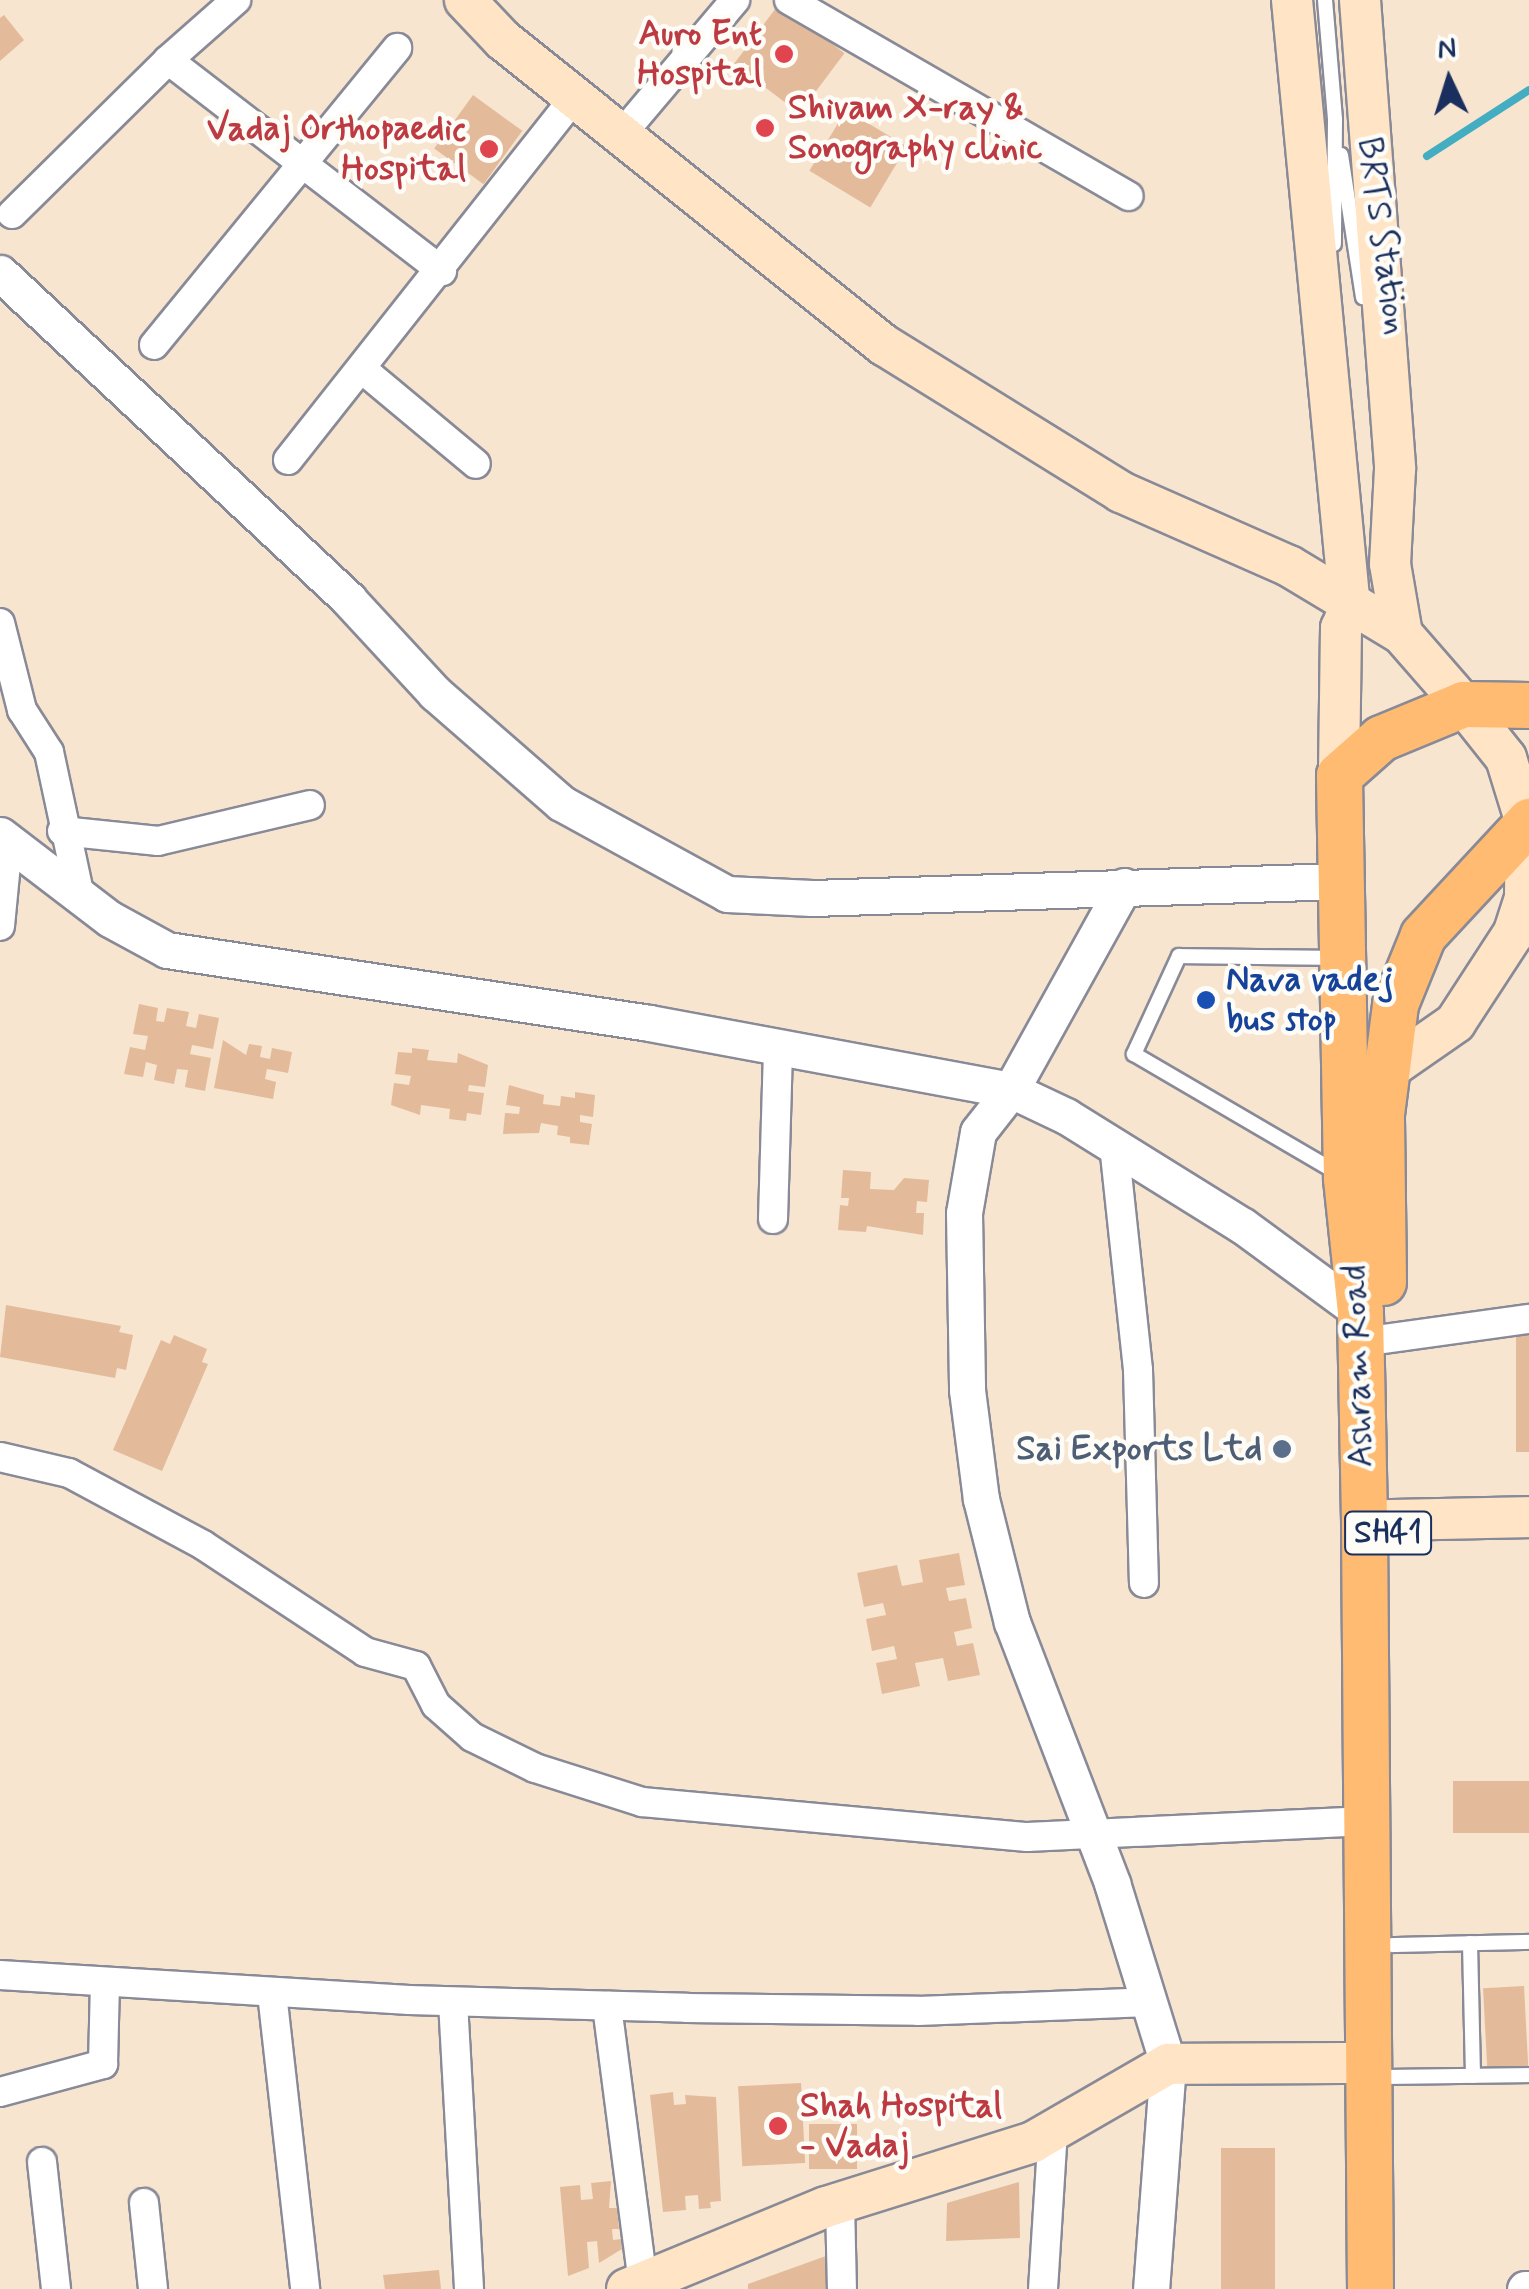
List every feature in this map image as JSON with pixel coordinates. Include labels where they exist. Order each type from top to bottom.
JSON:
[{"type":"main road","points":[[438,0],[490,54],[874,361],[1112,508],[1282,584],[1346,618],[1402,634],[1506,758],[1528,822],[1525,898],[1513,934],[1455,1022],[1386,1071]]},
{"type":"main road","points":[[464,0],[503,40],[884,346],[1120,492],[1290,566],[1346,618]]},
{"type":"main road","points":[[1292,0],[1345,549],[1339,775]]},
{"type":"main road","points":[[1360,0],[1395,469],[1390,524],[1402,634]]},
{"type":"main road","points":[[1339,775],[1380,738],[1463,704],[1529,706]]},
{"type":"main road","name":"Ashram Road","points":[[1339,775],[1346,1178],[1372,1326],[1388,1520],[1392,1945],[1370,2289]]},
{"type":"main road","name":"Ashram Road","points":[[1392,2289],[1368,1821],[1372,1326],[1380,1114],[1394,1004],[1423,935],[1528,822]]},
{"type":"main road","points":[[1388,1520],[1529,1517]]},
{"type":"main road","points":[[638,2286],[840,2203],[1053,2131],[1168,2064],[1381,2070]]},
{"type":"street","points":[[12,214],[168,60],[236,0]]},
{"type":"street","points":[[621,135],[735,0]]},
{"type":"street","points":[[790,0],[1129,196]]},
{"type":"street","points":[[154,345],[397,48]]},
{"type":"street","points":[[168,60],[442,271]]},
{"type":"street","points":[[288,460],[442,271],[563,112]]},
{"type":"street","points":[[0,273],[349,600],[434,693],[561,803],[726,894],[795,898],[1342,881]]},
{"type":"street","points":[[362,369],[476,464]]},
{"type":"street","points":[[0,624],[22,710],[49,752],[62,832],[79,892]]},
{"type":"street","points":[[62,832],[158,841],[310,805]]},
{"type":"street","points":[[4,839],[110,919],[168,950],[778,1047],[1012,1090],[1114,1146],[1243,1226],[1372,1326],[1529,1319]]},
{"type":"street","points":[[0,926],[4,839]]},
{"type":"street","points":[[1124,886],[1012,1090],[978,1132],[964,1214],[967,1390],[981,1499],[1012,1622],[1094,1838],[1168,2064],[1151,2289]]},
{"type":"street","points":[[773,1219],[778,1047]]},
{"type":"street","points":[[1114,1146],[1138,1370],[1144,1583]]},
{"type":"street","points":[[0,1457],[69,1473],[203,1545],[365,1652],[416,1666],[436,1705],[460,1726],[534,1768],[642,1802],[700,1811],[1094,1838],[1368,1821]]},
{"type":"street","points":[[0,1975],[272,1993],[607,2006],[918,2011],[1149,2002]]},
{"type":"street","points":[[0,2092],[103,2064],[105,1983]]},
{"type":"street","points":[[272,1993],[304,2289]]},
{"type":"street","points":[[452,2002],[469,2289]]},
{"type":"street","points":[[607,2006],[638,2286]]},
{"type":"street","points":[[1042,2289],[1053,2131]]},
{"type":"street","points":[[42,2162],[56,2289]]},
{"type":"street","points":[[144,2203],[153,2289]]},
{"type":"street","points":[[840,2203],[842,2289]]},
{"type":"lane","points":[[1325,0],[1335,120]]},
{"type":"lane","name":"BRTS Station","points":[[1335,120],[1334,253],[1350,463],[1345,549]]},
{"type":"lane","name":"BRTS Station","points":[[1335,120],[1364,310]]},
{"type":"lane","name":"BRTS Station","points":[[1366,329],[1390,524]]},
{"type":"lane","points":[[1345,958],[1179,956],[1134,1054],[1346,1178]]},
{"type":"lane","points":[[1392,1945],[1529,1942]]},
{"type":"lane","points":[[1470,1943],[1473,2076]]},
{"type":"lane","points":[[1381,2070],[1529,2075]]},
{"type":"building","points":[[779,4],[844,53],[799,113],[734,64]]},
{"type":"building","points":[[4,15],[24,40],[0,61],[0,18]]},
{"type":"building","points":[[473,95],[522,131],[484,184],[434,148]]},
{"type":"building","points":[[846,110],[907,147],[870,207],[809,171]]},
{"type":"building","points":[[139,1004],[158,1008],[156,1021],[164,1022],[167,1008],[189,1012],[186,1026],[196,1028],[199,1014],[219,1018],[213,1049],[192,1045],[190,1054],[211,1058],[205,1091],[185,1087],[188,1070],[177,1069],[174,1084],[154,1080],[157,1065],[146,1062],[143,1077],[124,1074],[130,1047],[145,1050],[148,1036],[133,1034]]},
{"type":"building","points":[[223,1040],[246,1055],[249,1044],[262,1046],[260,1057],[270,1059],[272,1048],[292,1052],[288,1073],[267,1069],[265,1079],[276,1082],[273,1099],[214,1088]]},
{"type":"building","points":[[412,1048],[429,1050],[427,1060],[457,1063],[458,1053],[488,1065],[485,1087],[469,1085],[468,1091],[484,1093],[481,1115],[467,1113],[466,1121],[449,1119],[450,1109],[421,1105],[420,1115],[391,1105],[394,1083],[409,1085],[411,1076],[395,1074],[398,1052],[412,1053]]},
{"type":"building","points":[[509,1085],[544,1095],[543,1104],[560,1106],[561,1096],[575,1098],[575,1092],[595,1095],[593,1117],[580,1115],[580,1122],[592,1124],[589,1145],[570,1143],[570,1137],[557,1135],[558,1126],[541,1123],[539,1133],[503,1134],[505,1113],[519,1114],[520,1107],[506,1105]]},
{"type":"building","points":[[843,1170],[871,1172],[870,1189],[894,1190],[904,1178],[929,1180],[927,1202],[917,1201],[916,1213],[924,1213],[923,1235],[867,1226],[866,1232],[838,1230],[840,1205],[848,1206],[849,1198],[841,1198]]},
{"type":"building","points":[[6,1305],[121,1326],[119,1332],[133,1335],[126,1370],[117,1368],[115,1378],[0,1357]]},
{"type":"building","points":[[1516,1328],[1529,1328],[1529,1452],[1516,1452]]},
{"type":"building","points":[[174,1335],[207,1349],[202,1362],[208,1364],[162,1471],[113,1450],[161,1340],[170,1344]]},
{"type":"building","points":[[959,1553],[965,1585],[946,1588],[949,1601],[966,1598],[972,1628],[954,1632],[957,1646],[973,1643],[980,1675],[948,1681],[943,1658],[915,1663],[920,1686],[882,1694],[876,1663],[897,1659],[894,1646],[872,1651],[866,1619],[886,1615],[883,1603],[864,1607],[857,1573],[897,1565],[902,1586],[923,1582],[919,1560]]},
{"type":"building","points":[[1453,1781],[1529,1781],[1529,1833],[1453,1833]]},
{"type":"building","points":[[1524,1986],[1529,2080],[1488,2082],[1483,1988]]},
{"type":"building","points":[[801,2083],[805,2163],[742,2166],[738,2086]]},
{"type":"building","points":[[673,2092],[674,2105],[686,2104],[685,2095],[716,2097],[721,2201],[710,2202],[711,2208],[699,2209],[698,2195],[685,2196],[686,2210],[663,2212],[650,2095]]},
{"type":"building","points":[[809,2124],[857,2124],[857,2169],[809,2169]]},
{"type":"building","points":[[1221,2148],[1275,2148],[1275,2289],[1221,2289]]},
{"type":"building","points":[[611,2181],[609,2208],[617,2208],[619,2229],[612,2229],[613,2240],[621,2239],[622,2249],[599,2263],[597,2241],[587,2242],[589,2268],[568,2276],[560,2187],[580,2185],[581,2200],[593,2199],[591,2183]]},
{"type":"building","points":[[1019,2182],[1020,2238],[946,2241],[947,2203]]},
{"type":"building","points":[[826,2256],[827,2289],[748,2289],[748,2284]]},
{"type":"building","points":[[439,2270],[441,2289],[385,2289],[383,2275]]},
{"type":"waterway","points":[[1427,156],[1529,90]]},
{"type":"place","name":"Auro Ent Hospital","points":[[784,54]]},
{"type":"place","name":"Shivam X-ray & Sonography clinic","points":[[765,128]]},
{"type":"place","name":"Vadaj Orthopaedic Hospital","points":[[489,149]]},
{"type":"place","name":"Nava vadej bus stop","points":[[1206,1000]]},
{"type":"place","name":"Sai Exports Ltd","points":[[1282,1449]]},
{"type":"place","name":"Shah Hospital - Vadaj","points":[[778,2126]]}]
